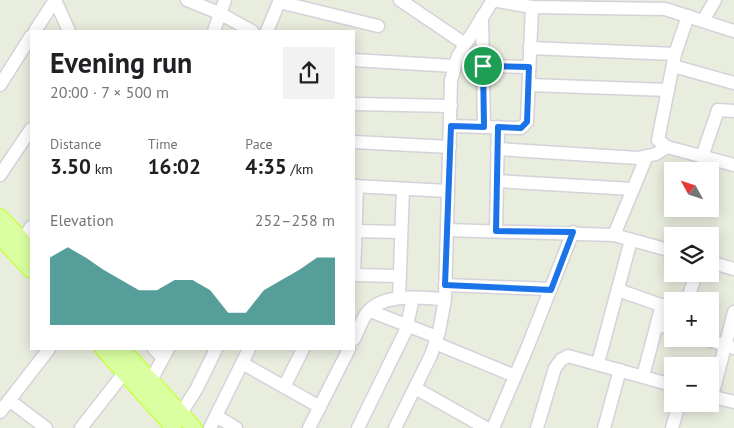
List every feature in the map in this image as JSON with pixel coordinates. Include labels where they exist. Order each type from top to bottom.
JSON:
[{"type":"main road","points":[[0,217],[28,239]]},
{"type":"main road","points":[[0,236],[30,269]]},
{"type":"main road","points":[[104,350],[124,373],[176,423],[194,428]]},
{"type":"main road","points":[[123,350],[151,380],[176,423]]},
{"type":"street","points":[[36,30],[55,0],[69,30]]},
{"type":"street","points":[[187,0],[219,13],[250,30]]},
{"type":"street","points":[[214,30],[225,0]]},
{"type":"street","points":[[400,0],[465,44]]},
{"type":"street","points":[[395,428],[436,340],[445,299],[454,66],[492,0],[532,7],[551,3],[648,7],[677,6],[688,16],[734,31]]},
{"type":"street","points":[[703,21],[715,0]]},
{"type":"street","points":[[267,30],[279,1],[378,26]]},
{"type":"street","points":[[451,126],[521,128],[525,126],[527,122],[532,7]]},
{"type":"street","points":[[482,16],[484,127]]},
{"type":"street","points":[[688,16],[674,60],[658,135],[660,143],[667,147],[734,165]]},
{"type":"street","points":[[0,84],[30,38]]},
{"type":"street","points":[[530,48],[674,60],[734,83]]},
{"type":"street","points":[[355,60],[454,66]]},
{"type":"street","points":[[483,66],[529,67]]},
{"type":"street","points":[[528,85],[668,90]]},
{"type":"street","points":[[355,104],[451,106]]},
{"type":"street","points":[[702,157],[716,113],[722,109],[734,111]]},
{"type":"street","points":[[496,231],[498,127]]},
{"type":"street","points":[[0,175],[30,130]]},
{"type":"street","points":[[355,142],[450,147]]},
{"type":"street","points":[[498,149],[646,158],[667,147]]},
{"type":"street","points":[[614,235],[646,158]]},
{"type":"street","points":[[497,181],[633,189]]},
{"type":"street","points":[[401,232],[355,232],[355,186],[448,191]]},
{"type":"street","points":[[399,298],[402,189]]},
{"type":"street","points":[[447,230],[573,232],[614,235],[664,249]]},
{"type":"street","points":[[493,428],[551,290],[573,232]]},
{"type":"street","points":[[598,364],[631,240]]},
{"type":"street","points":[[719,265],[734,269]]},
{"type":"street","points":[[355,275],[400,276]]},
{"type":"street","points":[[445,285],[551,290]]},
{"type":"street","points":[[618,290],[664,306]]},
{"type":"street","points":[[355,337],[370,310],[399,298],[445,299]]},
{"type":"street","points":[[358,428],[407,326],[413,298]]},
{"type":"street","points":[[370,310],[515,376]]},
{"type":"street","points":[[642,376],[657,324],[664,312]]},
{"type":"street","points":[[719,375],[730,346],[734,312]]},
{"type":"street","points":[[657,324],[664,326]]},
{"type":"street","points":[[0,412],[48,350]]},
{"type":"street","points":[[176,423],[215,350]]},
{"type":"street","points":[[210,428],[248,350]]},
{"type":"street","points":[[284,387],[302,350]]},
{"type":"street","points":[[309,428],[348,350]]},
{"type":"street","points":[[151,380],[166,354]]},
{"type":"street","points":[[537,428],[555,368],[561,360],[568,356],[664,383]]},
{"type":"street","points":[[242,363],[320,406]]},
{"type":"street","points":[[604,428],[620,370]]},
{"type":"street","points":[[82,428],[124,373]]},
{"type":"street","points":[[414,388],[486,428]]},
{"type":"street","points":[[719,398],[734,402]]},
{"type":"street","points":[[9,400],[46,428]]},
{"type":"street","points":[[672,428],[677,412]]},
{"type":"street","points":[[216,416],[236,428]]},
{"type":"route","points":[[483,66],[529,67],[527,122],[525,126],[521,128],[498,127],[496,231],[573,232],[551,290],[445,285],[451,126],[484,127],[483,66]]}]
